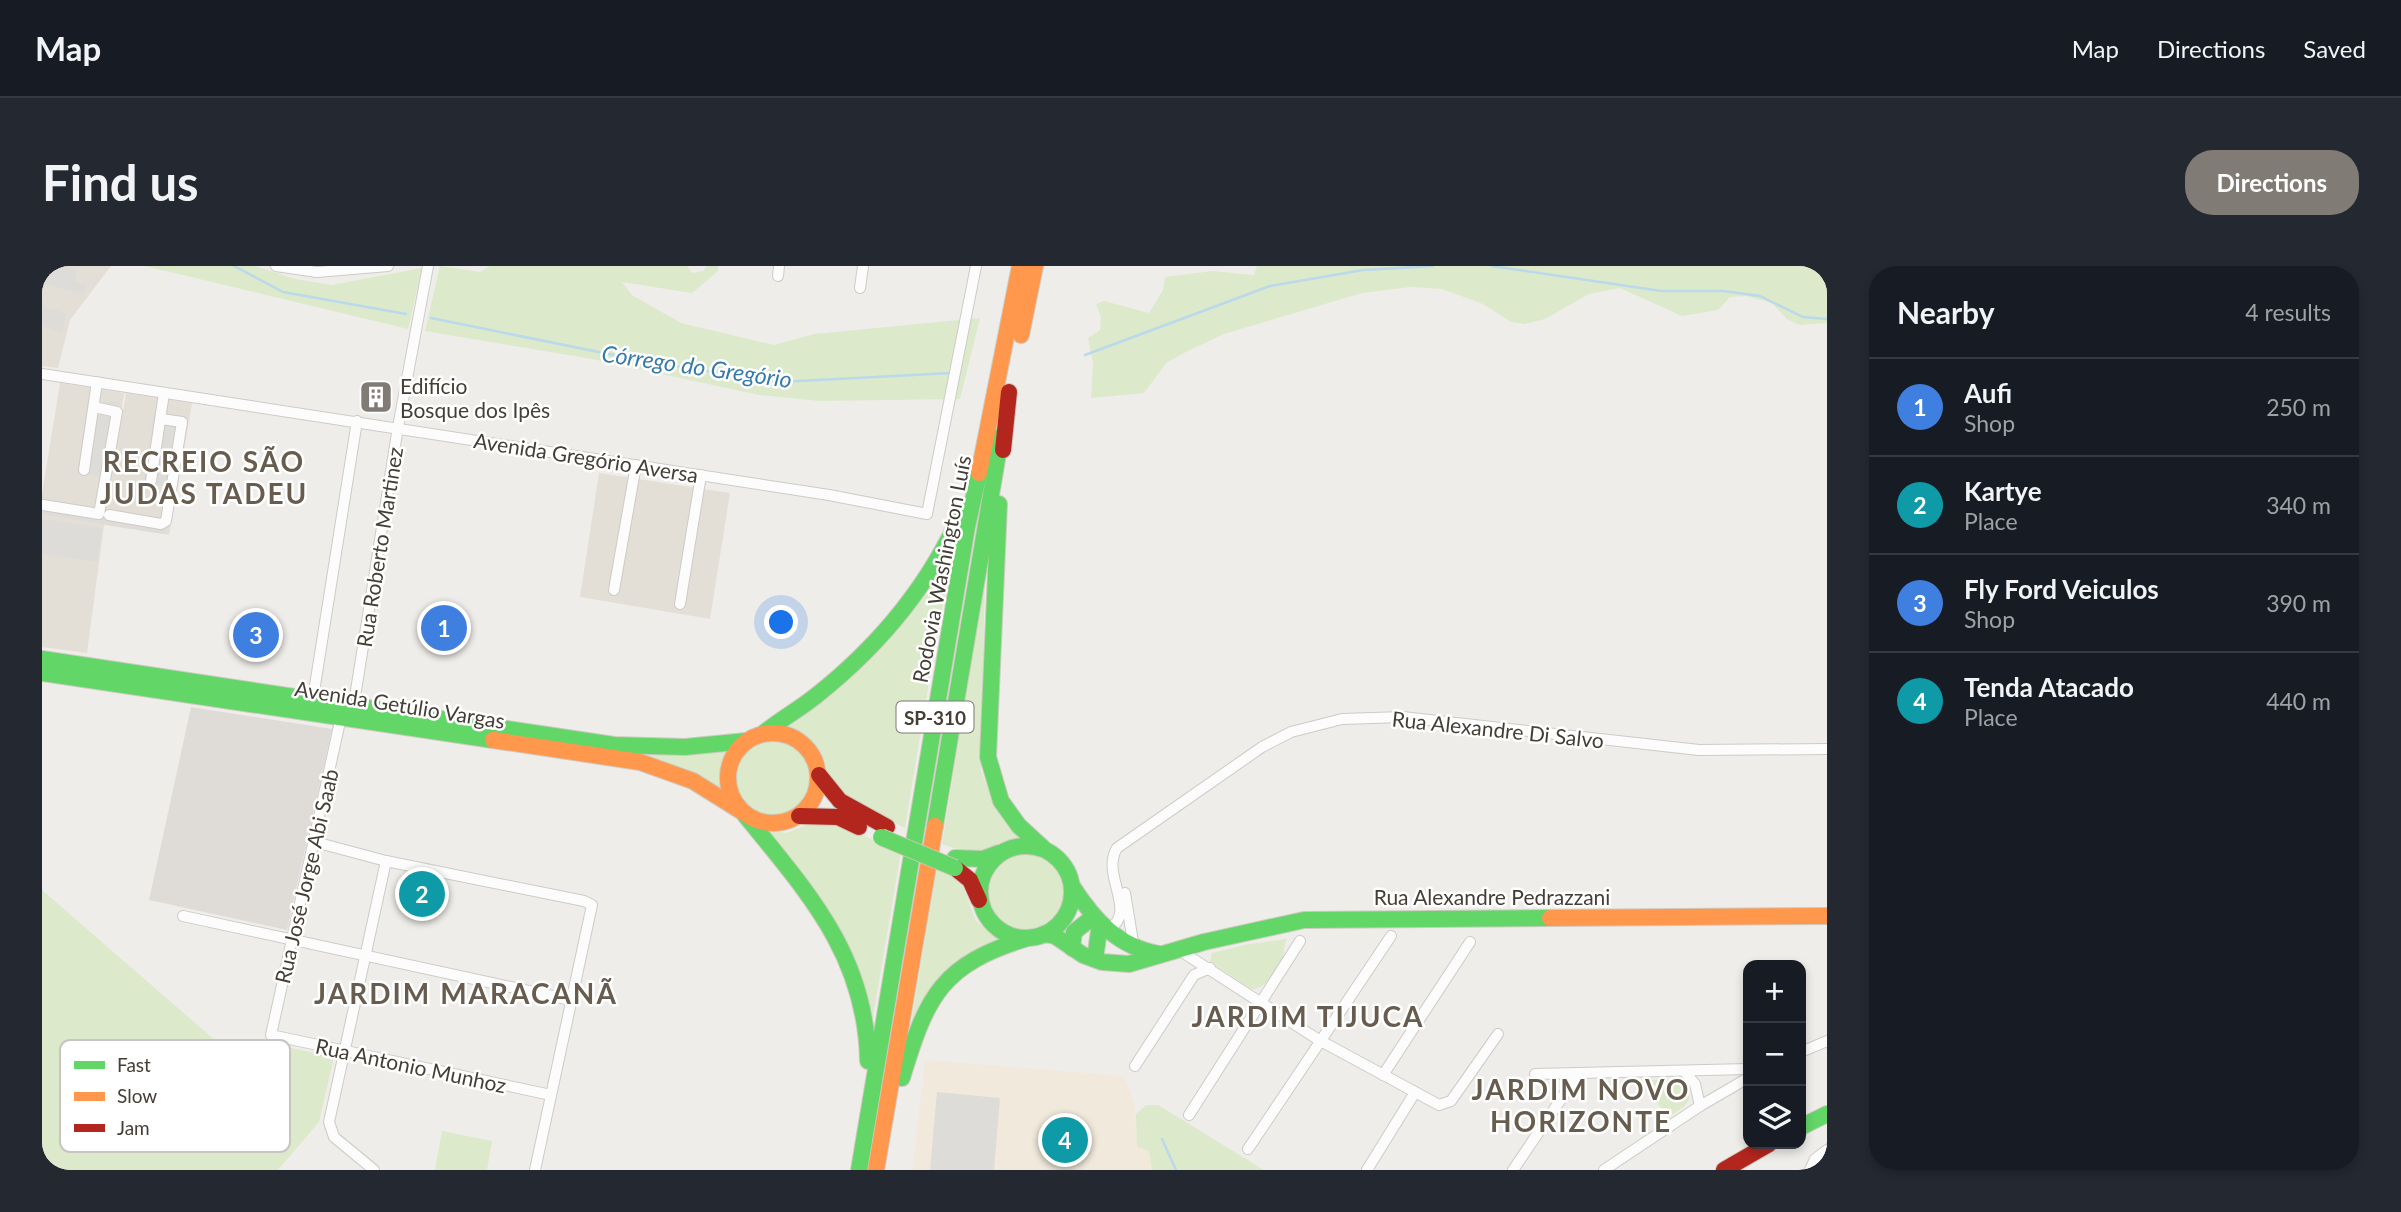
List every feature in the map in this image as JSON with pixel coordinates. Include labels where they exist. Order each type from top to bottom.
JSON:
[{"type":"main road","name":"Rodovia Washington Luís","points":[[859,1170],[957,582],[1020,266]]},
{"type":"main road","name":"Rodovia Washington Luís","points":[[876,1167],[1009,392],[1035,266]]},
{"type":"main road","points":[[876,1167],[918,1026],[935,993],[958,967],[973,957],[988,949],[1036,936],[1057,927],[1072,901],[1072,886],[1063,863],[1043,849],[1019,826],[1001,801],[988,757],[1000,486],[1009,392]]},
{"type":"main road","points":[[859,1170],[869,1054],[859,986],[832,933],[776,851],[732,798],[727,782],[732,760],[746,741],[764,733],[842,674],[907,604],[958,521],[985,449]]},
{"type":"main road","name":"Avenida Getúlio Vargas","points":[[42,659],[354,703],[642,748],[746,741]]},
{"type":"main road","name":"Avenida Getúlio Vargas","points":[[42,673],[640,762],[693,781],[743,813]]},
{"type":"main road","points":[[764,733],[779,733],[801,742],[815,760],[819,775],[830,794],[884,832]]},
{"type":"main road","points":[[799,816],[810,805],[817,791],[819,775]]},
{"type":"main road","points":[[743,813],[772,824],[799,816],[838,817],[884,832],[955,863],[970,880],[996,926],[1016,937],[1036,936]]},
{"type":"main road","points":[[955,863],[983,859],[1015,847],[1043,849]]},
{"type":"main road","points":[[983,907],[980,892],[983,876],[990,862],[1002,852]]},
{"type":"main road","name":"Rua Alexandre Pedrazzani","points":[[1072,886],[1101,923],[1134,948],[1161,954]]},
{"type":"main road","name":"Rua Alexandre Pedrazzani","points":[[1036,936],[1055,936],[1095,959],[1117,964],[1304,920],[1827,916]]},
{"type":"main road","points":[[1072,948],[1072,935],[1077,926],[1101,923],[1095,959]]},
{"type":"main road","points":[[1117,964],[1134,948]]},
{"type":"main road","points":[[1806,1124],[1827,1114]]},
{"type":"main road","points":[[1724,1170],[1760,1149]]},
{"type":"street","points":[[276,266],[317,272],[388,266]]},
{"type":"street","name":"Rua Roberto Martinez","points":[[354,703],[398,427],[428,266]]},
{"type":"street","points":[[860,288],[863,266]]},
{"type":"street","name":"Avenida Gregório Aversa","points":[[42,374],[398,427],[881,504],[928,514],[976,266]]},
{"type":"street","points":[[84,470],[97,382]]},
{"type":"street","points":[[152,481],[164,393]]},
{"type":"street","points":[[43,505],[99,514],[117,412],[94,407]]},
{"type":"street","points":[[109,515],[161,524],[166,521],[182,422],[161,419]]},
{"type":"street","points":[[313,698],[357,421]]},
{"type":"street","points":[[614,590],[636,465]]},
{"type":"street","points":[[680,604],[701,475]]},
{"type":"street","name":"Rua Alexandre Di Salvo","points":[[1122,846],[1262,747],[1291,732],[1342,719],[1403,716],[1699,750],[1827,749]]},
{"type":"street","name":"Rua José Jorge Abi Saab","points":[[271,1035],[341,717]]},
{"type":"street","points":[[315,842],[386,861],[584,901],[592,905],[536,1170]]},
{"type":"street","points":[[1101,923],[1117,925],[1121,915],[1112,866],[1114,852],[1122,846]]},
{"type":"street","points":[[1122,846],[1118,869],[1128,905],[1134,948]]},
{"type":"street","points":[[374,1170],[334,1137],[329,1122],[386,861]]},
{"type":"street","points":[[183,916],[571,1000]]},
{"type":"street","points":[[1248,1149],[1391,936]]},
{"type":"street","points":[[1189,1115],[1300,941]]},
{"type":"street","points":[[1205,942],[1208,967]]},
{"type":"street","points":[[1383,1075],[1470,942]]},
{"type":"street","points":[[1179,950],[1319,1040],[1414,1094],[1439,1105],[1451,1101],[1498,1034]]},
{"type":"street","points":[[1135,1066],[1194,975],[1208,967]]},
{"type":"street","name":"Rua Antonio Munhoz","points":[[271,1035],[551,1095]]},
{"type":"street","points":[[1806,1050],[1827,1041]]},
{"type":"street","points":[[1535,1074],[1743,1069]]},
{"type":"street","points":[[1685,1072],[1695,1084],[1700,1106]]},
{"type":"street","points":[[1513,1170],[1578,1074]]},
{"type":"street","points":[[1604,1170],[1743,1081]]},
{"type":"street","points":[[1367,1170],[1414,1094]]},
{"type":"street","points":[[1810,1170],[1815,1159],[1827,1150]]},
{"type":"shaded area","points":[[42,266],[111,266],[70,320],[58,368],[42,366]]},
{"type":"shaded area","points":[[42,266],[63,266],[77,270],[75,282],[87,284],[84,295],[42,283]]},
{"type":"shaded area","points":[[42,306],[66,313],[62,332],[42,326]]},
{"type":"shaded area","points":[[60,383],[124,393],[112,474],[126,393],[192,403],[169,535],[104,525],[87,653],[42,647],[42,494]]},
{"type":"shaded area","points":[[120,401],[104,477],[77,473],[88,402]]},
{"type":"shaded area","points":[[154,412],[165,422],[181,425],[170,487],[143,483]]},
{"type":"shaded area","points":[[599,473],[730,493],[710,619],[580,597]]},
{"type":"shaded area","points":[[42,507],[165,528],[164,534],[42,514]]},
{"type":"shaded area","points":[[42,519],[102,528],[97,562],[42,554]]},
{"type":"shaded area","points":[[191,707],[332,729],[287,930],[149,900]]},
{"type":"shaded area","points":[[925,1060],[1124,1076],[1135,1106],[1137,1147],[1149,1151],[1152,1170],[912,1170]]},
{"type":"shaded area","points":[[937,1092],[1000,1098],[994,1170],[930,1170]]},
{"type":"green space","points":[[145,266],[255,266],[295,279],[332,285],[422,268],[408,329]]},
{"type":"green space","points":[[440,266],[480,272],[490,266],[687,266],[692,273],[703,271],[707,266],[718,266],[718,271],[692,293],[622,282],[632,295],[681,323],[774,345],[814,334],[980,318],[960,399],[819,401],[759,395],[592,359],[425,331]]},
{"type":"green space","points":[[1257,266],[1827,266],[1827,323],[1800,325],[1788,320],[1772,303],[1746,296],[1730,297],[1718,310],[1682,316],[1620,288],[1589,294],[1545,319],[1525,324],[1511,322],[1483,304],[1442,289],[1410,287],[1362,293],[1224,334],[1167,362],[1144,393],[1091,398],[1093,364],[1088,338],[1100,330],[1101,317],[1096,304],[1104,301],[1149,313],[1163,290],[1165,277],[1213,271],[1254,275]]},
{"type":"green space","points":[[956,542],[938,627],[905,828],[847,797],[831,782],[822,754],[813,743],[801,734],[780,726],[801,713]]},
{"type":"green space","points":[[985,577],[981,771],[996,808],[1021,837],[988,851],[977,852],[942,844]]},
{"type":"green space","points":[[772,738],[787,741],[800,750],[809,763],[812,778],[809,793],[800,806],[787,815],[772,818],[757,815],[744,806],[735,793],[732,778],[735,763],[744,750],[757,741]]},
{"type":"green space","points":[[633,750],[729,751],[723,775],[726,793]]},
{"type":"green space","points":[[814,822],[838,824],[901,852],[872,1023],[865,996],[763,830],[786,833]]},
{"type":"green space","points":[[1026,851],[1041,854],[1054,863],[1063,876],[1066,891],[1063,906],[1054,919],[1041,928],[1026,931],[1011,928],[998,919],[989,906],[986,891],[989,876],[998,863],[1011,854]]},
{"type":"green space","points":[[937,868],[960,879],[976,921],[1003,940],[911,1023]]},
{"type":"green space","points":[[42,890],[215,1040],[60,1040],[60,1152],[290,1152],[290,1048],[334,1057],[319,1122],[278,1170],[42,1170]]},
{"type":"green space","points":[[1287,939],[1278,968],[1266,983],[1256,988],[1251,989],[1210,962],[1212,953]]},
{"type":"green space","points":[[1678,1079],[1689,1089],[1689,1099],[1685,1106],[1669,1117],[1637,1080]]},
{"type":"green space","points":[[1146,1105],[1158,1105],[1264,1170],[1152,1170],[1149,1151],[1137,1147],[1136,1114]]},
{"type":"green space","points":[[442,1131],[492,1141],[487,1170],[435,1170]]},
{"type":"waterway","name":"Córrego do Gregório","points":[[234,266],[283,292],[406,314]]},
{"type":"waterway","name":"Córrego do Gregório","points":[[1085,355],[1270,286],[1363,270],[1433,266]]},
{"type":"waterway","name":"Córrego do Gregório","points":[[1492,266],[1661,291],[1723,291],[1760,296],[1803,317],[1827,319]]},
{"type":"waterway","name":"Córrego do Gregório","points":[[431,318],[648,362],[780,382],[951,373]]},
{"type":"waterway","points":[[1162,1139],[1176,1170]]},
{"type":"traffic: fast","points":[[935,826],[1001,436]]},
{"type":"traffic: fast","points":[[859,1170],[967,527],[979,473]]},
{"type":"traffic: fast","points":[[999,504],[988,757],[1001,801],[1019,826],[1043,848]]},
{"type":"traffic: fast","points":[[764,733],[840,676],[882,634],[902,611],[936,562],[963,509]]},
{"type":"traffic: fast","points":[[42,659],[614,745],[685,747],[746,741]]},
{"type":"traffic: fast","points":[[42,673],[493,740]]},
{"type":"traffic: fast","points":[[745,815],[811,899],[845,957],[857,989],[865,1023],[868,1061]]},
{"type":"traffic: fast","points":[[881,837],[955,868]]},
{"type":"traffic: fast","points":[[1026,846],[1044,850],[1059,859],[1068,874],[1072,892],[1068,910],[1059,925],[1044,934],[1026,938],[1008,934],[993,925],[984,910],[980,892],[984,874],[993,859],[1008,850],[1026,846]]},
{"type":"traffic: fast","points":[[955,858],[983,859],[999,853]]},
{"type":"traffic: fast","points":[[1072,886],[1108,930],[1131,945],[1159,954]]},
{"type":"traffic: fast","points":[[1072,948],[1074,932],[1093,917]]},
{"type":"traffic: fast","points":[[1044,934],[1055,936],[1083,955],[1102,962],[1129,964],[1204,942],[1304,920],[1550,918]]},
{"type":"traffic: fast","points":[[1095,959],[1100,923]]},
{"type":"traffic: fast","points":[[902,1078],[920,1025],[942,987],[976,959],[1028,938]]},
{"type":"traffic: fast","points":[[1806,1124],[1827,1114]]},
{"type":"traffic: slow","points":[[979,473],[1020,266]]},
{"type":"traffic: slow","points":[[1021,335],[1035,266]]},
{"type":"traffic: slow","points":[[764,733],[782,733],[798,740],[811,753],[818,769],[818,778],[818,787],[811,803],[798,816],[782,823],[764,823],[748,816],[735,803],[728,787],[728,769],[735,753],[748,740],[764,733]]},
{"type":"traffic: slow","points":[[493,740],[640,762],[693,781],[741,811]]},
{"type":"traffic: slow","points":[[876,1170],[935,826]]},
{"type":"traffic: slow","points":[[1550,918],[1827,916]]},
{"type":"traffic: jam","points":[[1003,450],[1009,392]]},
{"type":"traffic: jam","points":[[819,775],[840,801],[887,827]]},
{"type":"traffic: jam","points":[[799,816],[838,817],[859,827]]},
{"type":"traffic: jam","points":[[955,868],[970,880],[979,900]]},
{"type":"traffic: jam","points":[[1724,1170],[1760,1149]]},
{"type":"place","name":"Edifício Bosque dos Ipês","points":[[376,397]]},
{"type":"place","name":"Aufi","points":[[444,628]]},
{"type":"place","name":"Fly Ford Veiculos","points":[[256,635]]},
{"type":"place","name":"Kartye","points":[[422,894]]},
{"type":"place","name":"Tenda Atacado","points":[[1065,1140]]},
{"type":"district","name":"RECREIO SÃO JUDAS TADEU","points":[[204,477]]},
{"type":"district","name":"JARDIM MARACANÃ","points":[[466,993]]},
{"type":"district","name":"JARDIM TIJUCA","points":[[1308,1016]]},
{"type":"district","name":"JARDIM NOVO HORIZONTE","points":[[1581,1105]]}]
